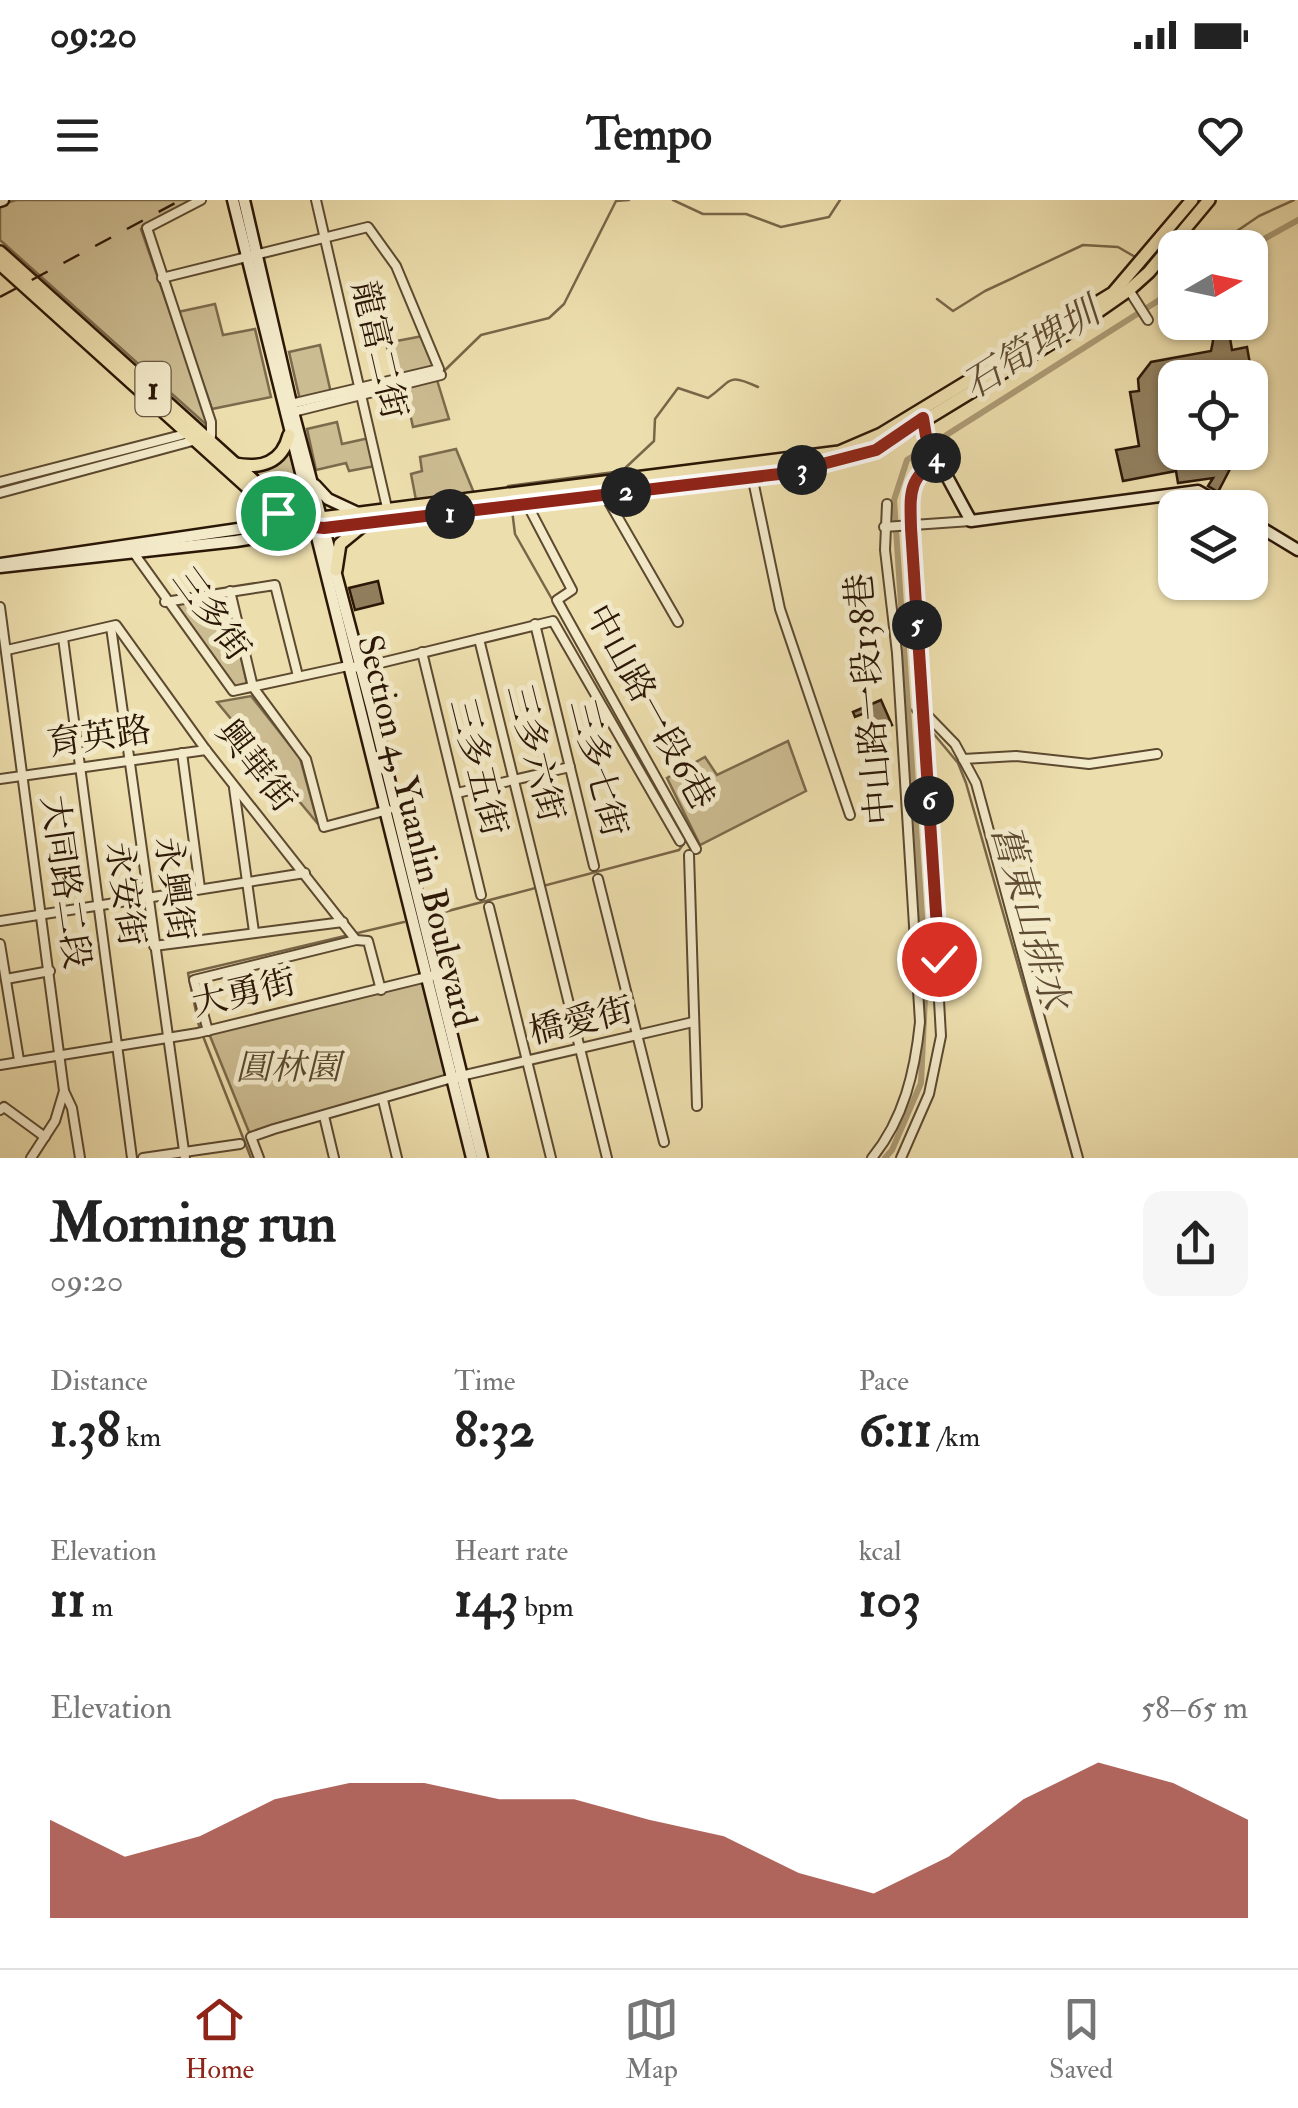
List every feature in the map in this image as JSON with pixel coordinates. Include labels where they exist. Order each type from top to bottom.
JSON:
[{"type":"main road","points":[[234,200],[252,254],[307,466],[317,523]]},
{"type":"main road","points":[[244,200],[289,435],[317,523]]},
{"type":"main road","name":"1","points":[[521,497],[605,495],[751,471],[840,452],[881,434],[1113,293],[1192,200]]},
{"type":"main road","name":"1","points":[[0,252],[267,505],[292,522],[317,523],[751,471],[824,466],[876,450],[1066,334],[1130,290],[1209,200]]},
{"type":"main road","name":"1","points":[[0,264],[282,506],[317,523]]},
{"type":"main road","points":[[931,402],[923,418],[928,440],[971,521],[1158,495]]},
{"type":"main road","points":[[234,464],[269,463],[282,452],[289,435]]},
{"type":"main road","points":[[307,466],[328,498],[363,520],[340,544],[336,570]]},
{"type":"main road","name":"1","points":[[363,520],[388,512],[496,502]]},
{"type":"main road","points":[[131,549],[292,522]]},
{"type":"main road","points":[[0,565],[317,523]]},
{"type":"main road","name":"Section 4, Yuanlin Boulevard","points":[[317,523],[336,570],[354,667]]},
{"type":"main road","name":"Section 4, Yuanlin Boulevard","points":[[317,523],[457,1077],[482,1158]]},
{"type":"main road","points":[[1268,532],[1298,550]]},
{"type":"main road","name":"Section 4, Yuanlin Boulevard","points":[[457,1077],[472,1158]]},
{"type":"street","points":[[0,493],[198,436],[211,422],[147,228],[201,200]]},
{"type":"street","name":"龍富二街","points":[[316,200],[388,512]]},
{"type":"street","points":[[162,278],[368,227],[396,266],[440,372],[292,408]]},
{"type":"street","points":[[1130,290],[1148,320]]},
{"type":"street","points":[[0,482],[198,436]]},
{"type":"street","points":[[901,1158],[929,1094],[941,1036],[910,487],[937,453]]},
{"type":"street","points":[[751,471],[780,609],[850,815]]},
{"type":"street","points":[[605,495],[678,622]]},
{"type":"street","name":"中山路一段6巷","points":[[521,497],[572,590],[557,600],[693,852],[693,1022]]},
{"type":"street","name":"中山路一段138巷","points":[[872,1158],[893,1127],[915,1069],[920,1022],[897,653],[884,527],[886,504]]},
{"type":"street","points":[[884,527],[971,521]]},
{"type":"street","name":"三多街","points":[[131,549],[233,691],[553,620],[680,841]]},
{"type":"street","points":[[166,602],[275,585],[298,676]]},
{"type":"street","points":[[230,591],[253,687],[306,758],[324,827],[390,809]]},
{"type":"street","name":"大同路二段","points":[[0,607],[64,1091],[56,1122],[31,1158]]},
{"type":"street","name":"三多七街","points":[[535,624],[594,866]]},
{"type":"street","points":[[7,650],[114,626]]},
{"type":"street","name":"興華街","points":[[114,626],[354,937],[368,941],[381,990]]},
{"type":"street","name":"永興街","points":[[114,626],[128,761],[184,1155]]},
{"type":"street","name":"永安街","points":[[63,638],[132,1158]]},
{"type":"street","name":"三多六街","points":[[479,639],[607,1158]]},
{"type":"street","name":"三多五街","points":[[422,652],[481,895]]},
{"type":"street","points":[[923,715],[955,744],[976,783],[991,850],[1078,1158]]},
{"type":"street","name":"育英路","points":[[0,779],[206,750]]},
{"type":"street","points":[[182,753],[200,888]]},
{"type":"street","points":[[963,759],[1016,756],[1089,764],[1157,754]]},
{"type":"street","points":[[457,793],[570,767]]},
{"type":"street","points":[[234,784],[254,932]]},
{"type":"street","points":[[237,807],[247,801]]},
{"type":"street","points":[[0,922],[42,912],[305,873]]},
{"type":"street","points":[[598,880],[664,1142]]},
{"type":"street","points":[[911,890],[933,888]]},
{"type":"street","points":[[488,907],[551,1158]]},
{"type":"street","points":[[154,946],[344,922]]},
{"type":"street","points":[[204,1032],[194,980],[354,937]]},
{"type":"street","points":[[0,944],[19,1060]]},
{"type":"street","points":[[6,978],[50,971]]},
{"type":"street","name":"大勇街","points":[[0,1064],[204,1032],[431,976]]},
{"type":"street","points":[[693,1022],[697,1106]]},
{"type":"street","name":"橋愛街","points":[[258,1158],[250,1137],[457,1077],[693,1022]]},
{"type":"street","points":[[64,1091],[72,1108],[80,1158]]},
{"type":"street","points":[[383,1100],[397,1158]]},
{"type":"street","points":[[0,1110],[4,1108],[45,1137]]},
{"type":"street","points":[[324,1116],[334,1158]]},
{"type":"street","points":[[144,1158],[240,1144]]},
{"type":"green space","points":[[16,200],[194,200],[141,229],[210,428],[0,240],[0,205]]},
{"type":"green space","points":[[215,304],[223,335],[255,329],[271,397],[212,409],[178,312]]},
{"type":"green space","points":[[423,336],[431,370],[394,378],[386,343]]},
{"type":"green space","points":[[320,345],[331,393],[300,400],[289,352]]},
{"type":"green space","points":[[437,380],[449,419],[413,427],[404,387]]},
{"type":"green space","points":[[337,422],[342,444],[369,438],[375,466],[349,471],[346,463],[316,470],[307,429]]},
{"type":"green space","points":[[289,448],[303,507],[283,498],[252,470]]},
{"type":"green space","points":[[456,449],[474,493],[416,500],[411,474],[422,471],[420,457]]},
{"type":"green space","points":[[223,597],[228,601],[247,684],[235,689],[174,603]]},
{"type":"green space","points":[[251,696],[300,758],[318,824],[217,702]]},
{"type":"green space","points":[[788,741],[806,791],[700,845],[667,778],[705,757],[717,775]]},
{"type":"green space","name":"圓林園","points":[[425,977],[452,1078],[251,1137],[208,1031]]},
{"type":"building","points":[[1230,340],[1232,350],[1247,347],[1249,360],[1162,360],[1211,351],[1213,341]]},
{"type":"building","points":[[1158,361],[1158,470],[1229,470],[1219,490],[1208,486],[1213,478],[1178,483],[1176,471],[1123,481],[1116,450],[1139,446],[1130,392],[1139,391],[1138,379],[1151,362]]},
{"type":"building","points":[[378,581],[383,603],[355,610],[349,588]]},
{"type":"building","points":[[881,700],[892,725],[863,736],[861,731],[876,725],[870,711],[855,717],[853,712]]},
{"type":"waterway","points":[[442,373],[481,335],[549,318],[564,304],[616,201],[629,200]]},
{"type":"waterway","points":[[673,200],[703,214],[746,214],[781,227],[829,217],[840,200]]},
{"type":"waterway","points":[[1238,230],[1294,200]]},
{"type":"waterway","name":"石筍埤圳","points":[[1268,237],[1298,220]]},
{"type":"waterway","points":[[937,299],[953,311],[985,291],[1083,245],[1118,247],[1137,258]]},
{"type":"waterway","name":"石筍埤圳","points":[[885,1158],[921,1083],[926,976],[894,500],[907,460],[1158,301]]},
{"type":"waterway","points":[[509,492],[508,486],[622,471],[654,441],[655,419],[678,388],[708,398],[730,380],[758,387]]},
{"type":"waterway","points":[[0,486],[187,438]]},
{"type":"waterway","points":[[512,510],[515,534],[553,601]]},
{"type":"waterway","name":"舊東山排水","points":[[908,707],[919,718]]},
{"type":"waterway","name":"舊東山排水","points":[[928,727],[958,763],[966,783],[1073,1158]]},
{"type":"waterway","points":[[433,915],[679,850],[687,839]]},
{"type":"waterway","points":[[251,1158],[199,1026],[188,973],[404,922]]},
{"type":"railway","points":[[0,297],[181,200]]},
{"type":"route","points":[[278,513],[313,528],[368,525],[788,473],[876,450],[923,418],[926,436],[938,456],[922,469],[910,487],[911,528],[939,959]]}]
